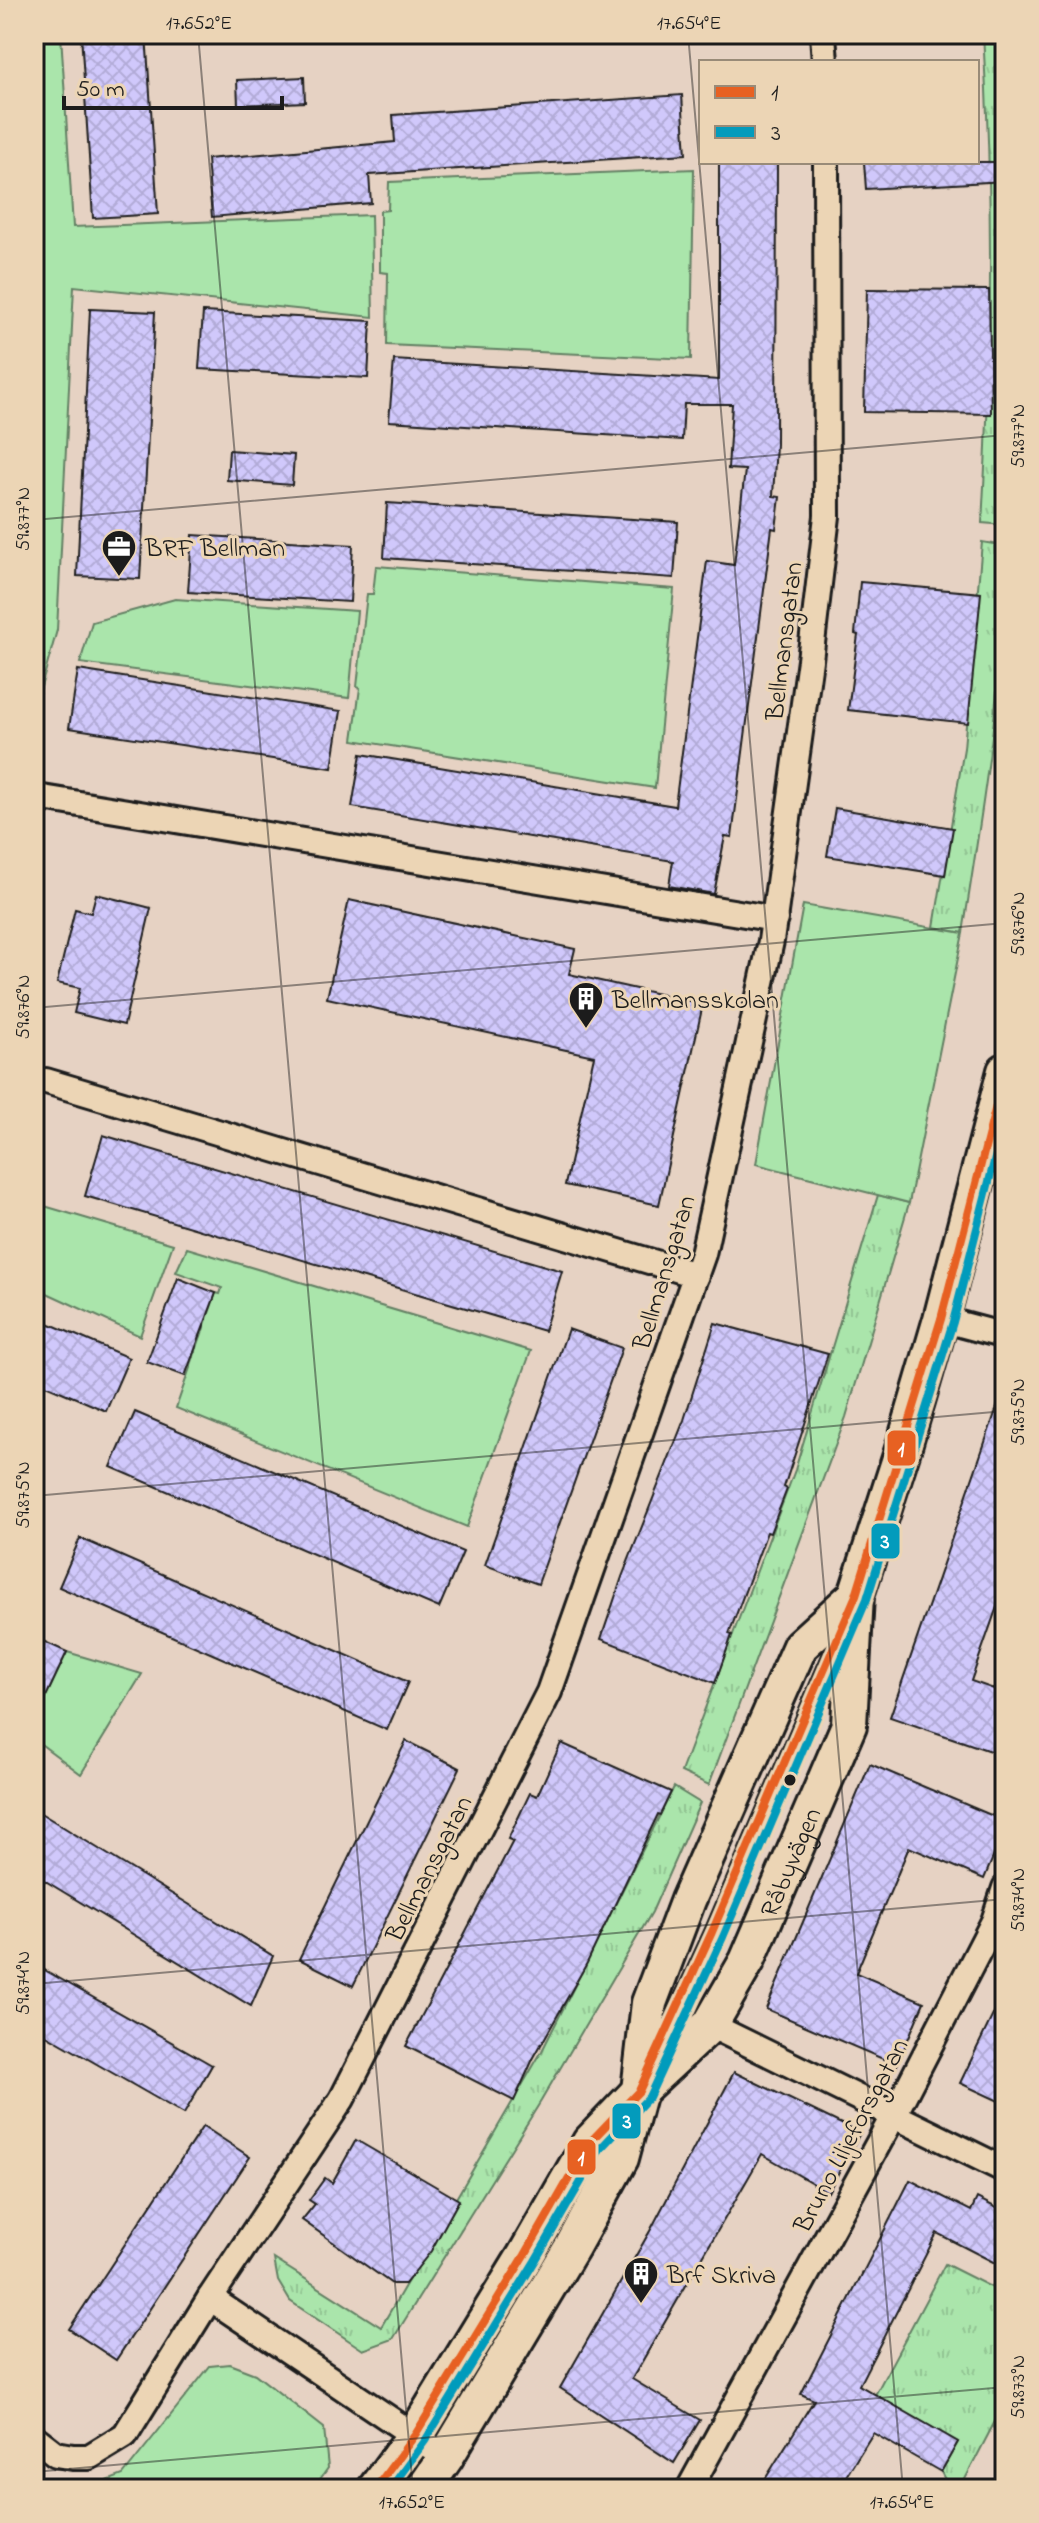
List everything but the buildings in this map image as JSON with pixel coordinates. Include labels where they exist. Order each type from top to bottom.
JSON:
[{"type":"main road","name":"Råbyvägen","points":[[375,2489],[415,2435],[590,2142],[710,2025],[747,1961],[849,1725],[856,1595],[941,1319],[1005,1071]]},
{"type":"main road","name":"Råbyvägen","points":[[424,2489],[572,2247],[621,2158],[639,2091],[649,2003],[688,1900],[800,1646],[856,1595]]},
{"type":"street","points":[[823,34],[825,60]]},
{"type":"street","name":"Bellmansgatan","points":[[34,2437],[56,2454],[89,2457],[125,2435],[210,2298],[342,2099],[549,1692],[696,1275],[775,919],[827,516],[826,164]]},
{"type":"street","points":[[43,798],[775,919]]},
{"type":"street","points":[[46,1081],[696,1275]]},
{"type":"street","points":[[941,1319],[1005,1336]]},
{"type":"street","name":"Bruno Liljeforsgatan","points":[[689,2489],[895,2113],[994,1921],[1005,1888]]},
{"type":"street","points":[[710,2025],[895,2113],[1005,2170]]},
{"type":"street","points":[[210,2298],[446,2457]]},
{"type":"green space","points":[[34,34],[61,34],[73,227],[371,215],[373,317],[74,286],[57,630],[34,712]]},
{"type":"green space","points":[[983,34],[1005,34],[1005,525],[982,523],[990,278]]},
{"type":"green space","points":[[694,169],[691,359],[387,345],[388,273],[380,272],[380,211],[388,210],[389,182]]},
{"type":"green space","points":[[982,542],[1005,546],[1004,595],[992,740],[963,933],[934,927],[964,748]]},
{"type":"green space","points":[[376,566],[674,589],[655,788],[353,740],[367,594],[373,594]]},
{"type":"green space","points":[[175,599],[357,611],[349,698],[80,663],[92,622]]},
{"type":"green space","points":[[803,905],[963,933],[909,1203],[756,1164]]},
{"type":"green space","points":[[878,1195],[909,1203],[846,1417],[709,1785],[681,1772],[795,1470]]},
{"type":"green space","points":[[34,1203],[173,1244],[140,1336],[34,1287]]},
{"type":"green space","points":[[187,1248],[531,1351],[467,1527],[176,1408],[216,1293],[220,1294],[222,1288],[176,1272]]},
{"type":"green space","points":[[67,1652],[142,1674],[81,1774],[34,1739],[34,1722]]},
{"type":"green space","points":[[674,1787],[700,1803],[652,1912],[541,2101],[393,2339],[363,2350],[290,2301],[278,2281],[274,2259],[381,2327],[542,2051]]},
{"type":"green space","points":[[945,2264],[1005,2294],[1005,2402],[960,2489],[950,2489],[941,2472],[958,2442],[875,2395]]},
{"type":"green space","points":[[229,2364],[255,2374],[324,2428],[328,2468],[313,2489],[46,2489],[51,2483],[89,2488],[123,2475],[210,2366]]},
{"type":"transit line","name":"1","points":[[375,2489],[415,2435],[590,2142],[639,2091],[712,1932],[856,1595],[941,1319],[1005,1071]]},
{"type":"transit line","name":"3","points":[[390,2489],[425,2441],[600,2149],[649,2097],[723,1937],[867,1599],[953,1322],[1005,1119]]},
{"type":"place","name":"BRF Bellman","points":[[119,578]]},
{"type":"place","name":"Bellmansskolan","points":[[586,1030]]},
{"type":"place","name":"Brf Skriva","points":[[641,2305]]}]
